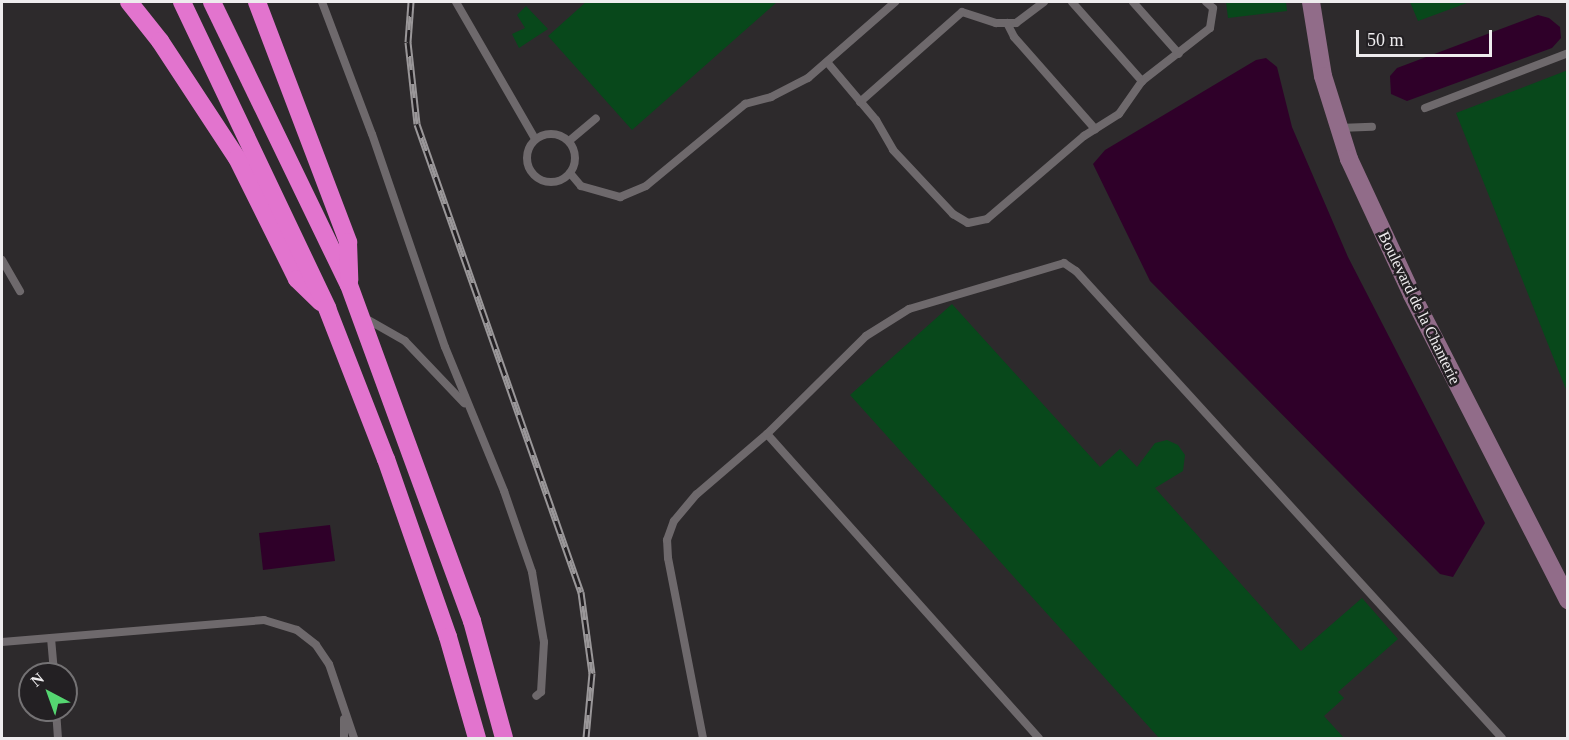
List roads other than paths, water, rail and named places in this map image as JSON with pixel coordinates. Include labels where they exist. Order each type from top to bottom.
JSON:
[{"type":"highway","points":[[129,2],[160,40],[237,158],[297,279],[327,308]]},
{"type":"highway","points":[[182,2],[327,308],[440,615],[477,738]]},
{"type":"highway","points":[[212,2],[349,285],[472,621],[504,738]]},
{"type":"highway","points":[[257,2],[348,242],[349,285]]},
{"type":"street","name":"Boulevard de la Chanterie","points":[[1311,2],[1323,76],[1349,159],[1412,295],[1568,600]]},
{"type":"lane","points":[[322,2],[468,406],[504,491],[538,595],[544,642],[542,692],[536,696]]},
{"type":"lane","points":[[456,2],[535,139]]},
{"type":"lane","points":[[570,173],[581,186],[620,197],[646,186],[745,104],[771,97],[808,78],[895,2]]},
{"type":"lane","points":[[860,102],[962,12],[1016,23],[1044,2]]},
{"type":"lane","points":[[1072,2],[1142,81]]},
{"type":"lane","points":[[1133,2],[1179,54]]},
{"type":"lane","points":[[827,62],[860,102],[893,150],[953,214],[968,223],[987,219],[1095,129],[1119,114],[1142,81],[1210,28],[1213,8],[1206,2]]},
{"type":"lane","points":[[1007,23],[1014,37],[1095,129]]},
{"type":"lane","points":[[1425,108],[1568,53]]},
{"type":"lane","points":[[568,141],[596,118]]},
{"type":"lane","points":[[1340,128],[1372,127]]},
{"type":"lane","points":[[546,133],[558,134],[568,141],[575,162],[570,173],[549,182],[530,171],[526,160],[535,139],[546,133]]},
{"type":"lane","points":[[2,260],[20,291]]},
{"type":"lane","points":[[703,738],[667,540],[674,520],[697,494],[767,434],[866,336],[909,309],[1064,263],[1084,279],[1502,738]]},
{"type":"lane","points":[[360,315],[405,341],[468,406]]},
{"type":"lane","points":[[767,434],[1039,738]]},
{"type":"lane","points":[[2,642],[264,620],[297,630],[316,645],[329,664],[354,738]]},
{"type":"lane","points":[[51,638],[53,662]]},
{"type":"lane","points":[[344,713],[344,738]]},
{"type":"lane","points":[[57,722],[58,738]]},
{"type":"railway","points":[[411,2],[408,42],[417,124],[581,592],[592,673],[586,738]]}]
